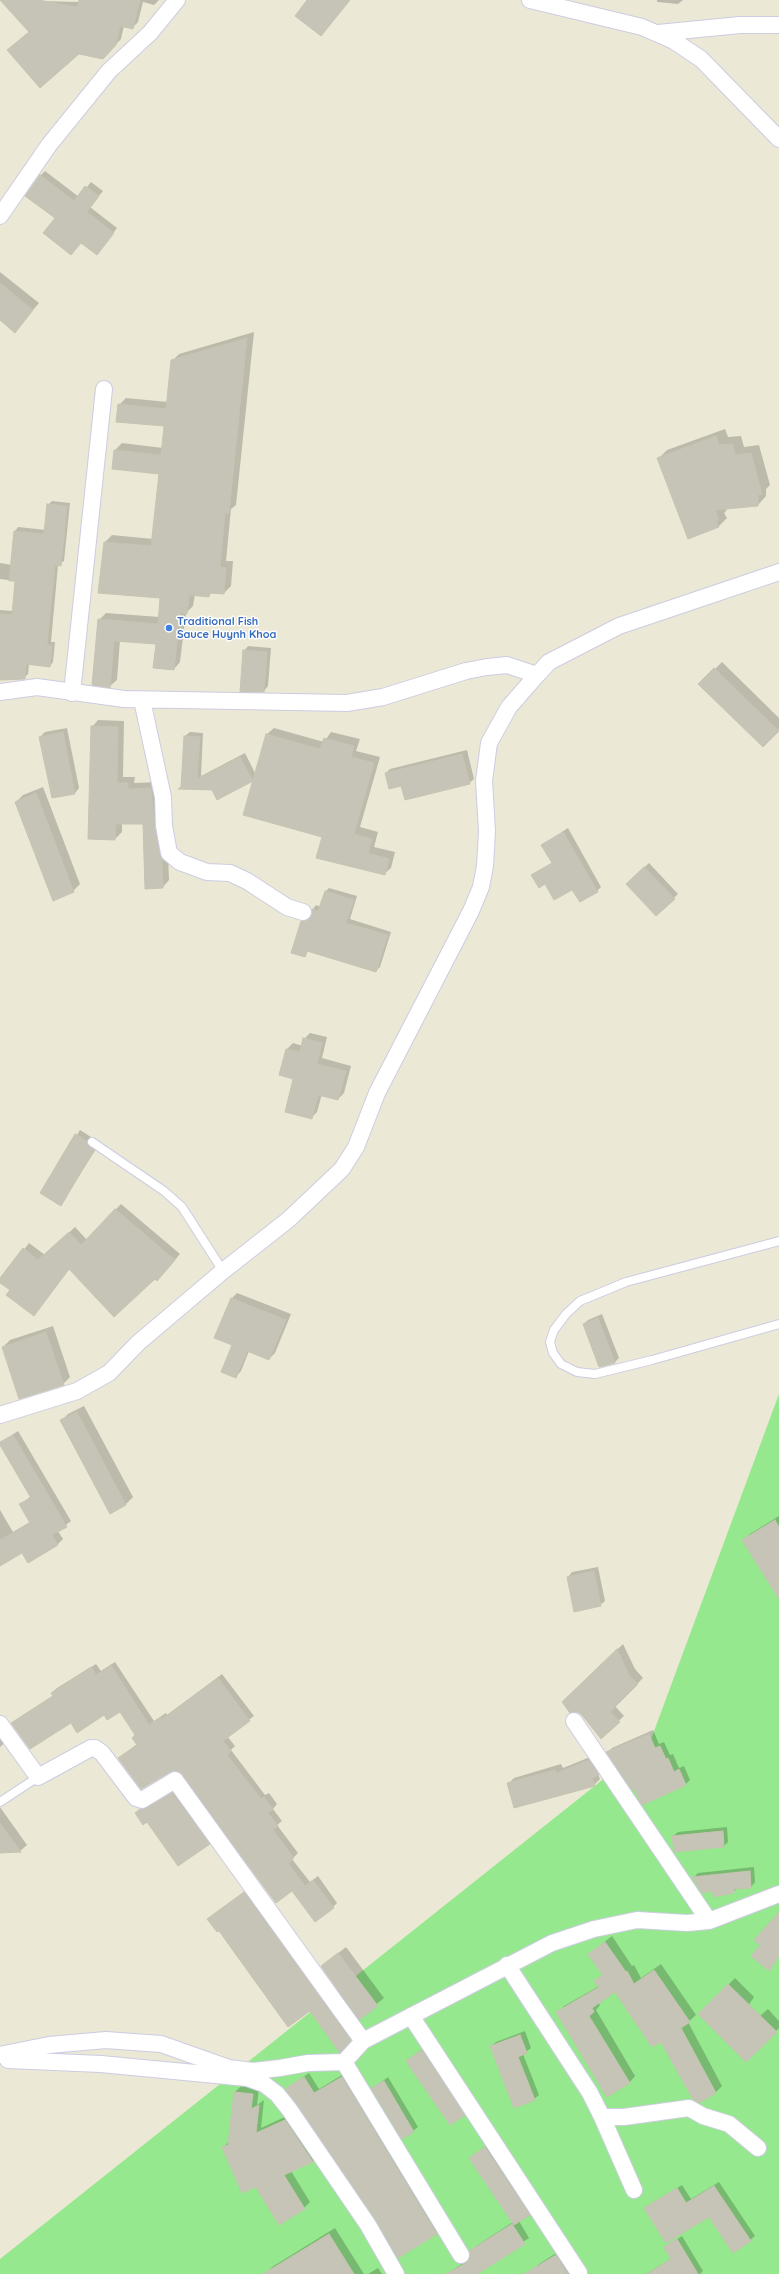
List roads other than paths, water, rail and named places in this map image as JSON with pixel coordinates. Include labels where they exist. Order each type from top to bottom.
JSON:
[{"type":"street","points":[[0,216],[49,145],[109,71],[150,33],[177,0]]},
{"type":"street","points":[[530,0],[642,26],[674,41],[701,59],[779,139]]},
{"type":"street","points":[[656,33],[740,25],[779,25]]},
{"type":"street","points":[[72,693],[104,389]]},
{"type":"street","points":[[0,1415],[77,1391],[108,1373],[138,1343],[223,1271],[288,1220],[342,1169],[356,1147],[377,1093],[471,911],[480,888],[485,866],[487,831],[484,781],[489,743],[509,707],[549,662],[619,626],[779,572]]},
{"type":"street","points":[[0,692],[37,687],[124,700],[347,703],[383,697],[466,671],[488,667],[507,665],[537,675]]},
{"type":"street","points":[[142,700],[163,797],[164,826],[170,853],[180,862],[207,872],[230,873],[247,881],[287,907],[303,912]]},
{"type":"street","points":[[574,1721],[709,1921]]},
{"type":"street","points":[[0,1724],[38,1777],[91,1748],[95,1748],[102,1752],[136,1798],[142,1800],[175,1780],[363,2042]]},
{"type":"street","points":[[0,2055],[49,2045],[106,2040],[137,2041],[161,2044],[229,2068],[253,2070],[280,2068],[308,2063],[344,2062],[363,2042],[507,1965],[552,1943],[594,1929],[637,1920],[687,1923],[709,1921],[779,1894]]},
{"type":"street","points":[[507,1965],[590,2093],[634,2190]]},
{"type":"street","points":[[411,2016],[580,2273]]},
{"type":"street","points":[[0,2059],[101,2064],[247,2078],[264,2084],[277,2094],[289,2109],[368,2225],[396,2274]]},
{"type":"street","points":[[344,2062],[460,2255]]},
{"type":"street","points":[[602,2117],[624,2117],[669,2109],[689,2108],[703,2116],[729,2124],[758,2148]]},
{"type":"lane","points":[[92,1142],[164,1191],[182,1207],[223,1271]]},
{"type":"lane","points":[[779,1241],[626,1282],[580,1301],[566,1314],[554,1330],[550,1342],[553,1352],[561,1364],[577,1372],[595,1374],[652,1360],[779,1324]]},
{"type":"lane","points":[[0,1802],[38,1777]]},
{"type":"place","name":"Traditional Fish Sauce Huynh Khoa","points":[[169,628]]}]
